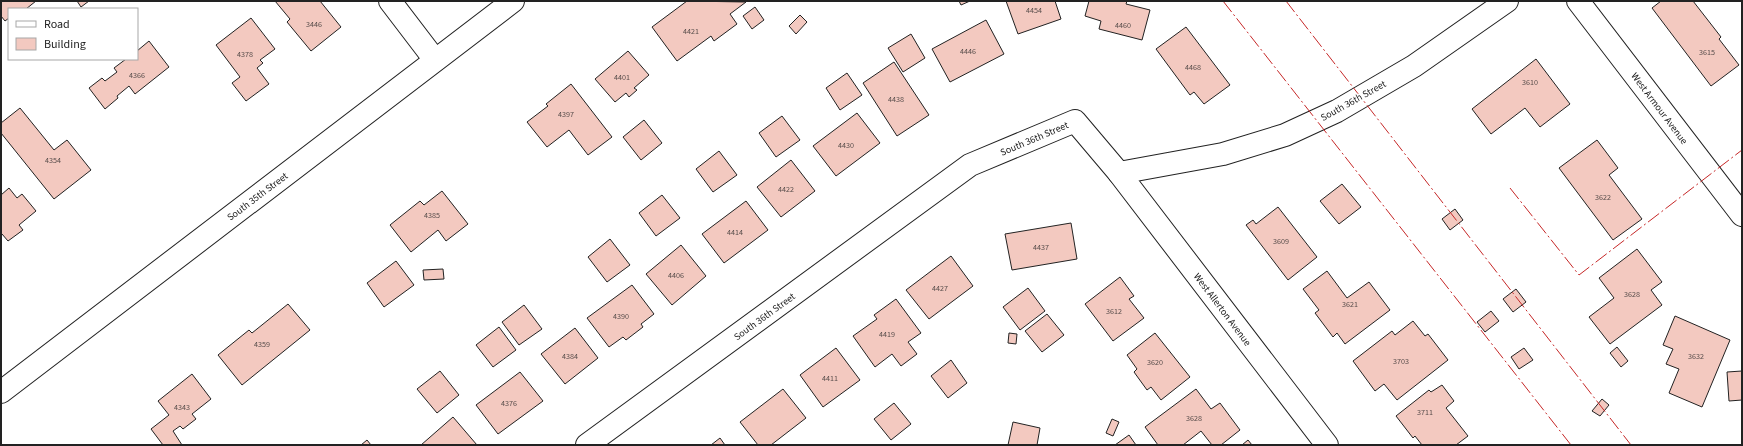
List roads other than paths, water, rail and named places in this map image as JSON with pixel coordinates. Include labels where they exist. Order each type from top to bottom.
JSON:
[{"type":"street","points":[[390,1],[435,60]]},
{"type":"street","name":"South 35th Street","points":[[1,392],[513,1]]},
{"type":"street","name":"South 36th Street","points":[[586,445],[970,166],[1075,121],[1119,173],[1223,154],[1285,135],[1337,110],[1414,66],[1507,1]]},
{"type":"street","name":"West Armour Avenue","points":[[1578,1],[1742,215]]},
{"type":"street","name":"West Allerton Avenue","points":[[1119,173],[1327,445]]}]
